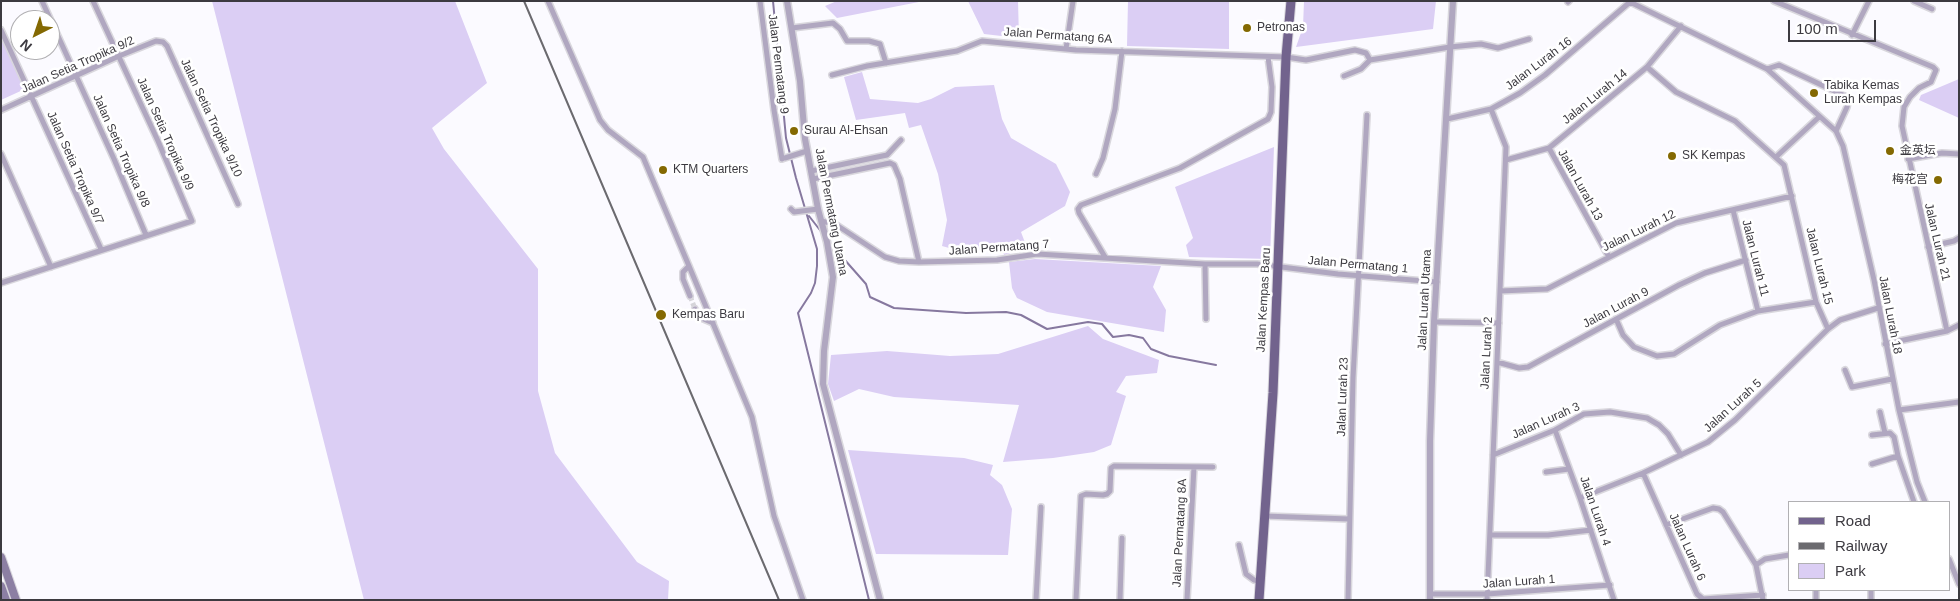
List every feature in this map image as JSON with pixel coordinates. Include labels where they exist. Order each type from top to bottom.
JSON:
[{"type":"main road","name":"Jalan Kempas Baru","points":[[1260,600],[1273,393],[1286,57],[1291,1]]},
{"type":"main road","points":[[1,557],[16,600]]},
{"type":"main road","points":[[1,586],[6,600]]},
{"type":"street","name":"Jalan Setia Tropika 9/8","points":[[42,1],[146,235]]},
{"type":"street","name":"Jalan Setia Tropika 9/9","points":[[93,1],[192,220],[146,235]]},
{"type":"street","points":[[548,1],[600,120],[608,130],[643,157],[752,417],[774,516],[803,600]]},
{"type":"street","name":"Jalan Permatang 9","points":[[760,1],[772,102],[783,159],[807,151]]},
{"type":"street","name":"Jalan Permatang Utama","points":[[788,1],[800,81],[815,210],[822,224],[827,242],[833,277],[824,351],[823,384],[880,600]]},
{"type":"street","points":[[1066,49],[1073,1]]},
{"type":"street","name":"Jalan Lurah Utama","points":[[1430,597],[1430,441],[1434,322],[1453,1]]},
{"type":"street","points":[[1774,1],[1852,35],[1869,1]]},
{"type":"street","points":[[1914,1],[1932,9]]},
{"type":"street","name":"Jalan Lurah 16","points":[[1447,119],[1491,110],[1520,93],[1545,75],[1631,2],[1767,69]]},
{"type":"street","points":[[792,28],[834,23],[846,41],[869,41],[880,44],[886,63]]},
{"type":"street","name":"Jalan Lurah 14","points":[[1506,160],[1548,148],[1647,67],[1681,26]]},
{"type":"street","name":"Jalan Setia Tropika 9/7","points":[[1,30],[100,249]]},
{"type":"street","name":"Jalan Lurah 21","points":[[1852,35],[1933,67],[1936,70],[1931,82],[1918,88],[1904,107],[1902,126],[1946,331]]},
{"type":"street","points":[[1344,76],[1361,69],[1370,60],[1450,46],[1481,44],[1498,48],[1529,39]]},
{"type":"street","name":"Jalan Setia Tropika 9/2","points":[[1,110],[119,56],[156,41],[163,42]]},
{"type":"street","name":"Jalan Permatang 6A","points":[[832,75],[886,63],[957,51],[982,41],[1066,49],[1268,58],[1286,57],[1314,60],[1355,50],[1366,53],[1370,60]]},
{"type":"street","name":"Jalan Setia Tropika 9/10","points":[[163,42],[167,46],[238,204]]},
{"type":"street","points":[[1096,174],[1103,158],[1115,109],[1122,51]]},
{"type":"street","points":[[1105,257],[1079,213],[1078,209],[1081,205],[1180,168],[1268,119],[1271,112],[1272,87],[1268,58]]},
{"type":"street","points":[[1767,69],[1779,65],[1846,96],[1847,107],[1836,131]]},
{"type":"street","name":"Jalan Lurah 15","points":[[1647,67],[1679,94],[1735,121],[1787,169],[1816,302],[1828,329],[1840,320],[1878,308]]},
{"type":"street","name":"Jalan Lurah 18","points":[[1767,69],[1836,131],[1843,146],[1874,280],[1892,379],[1916,482],[1925,501]]},
{"type":"street","name":"Jalan Lurah 2","points":[[1487,597],[1506,160],[1505,142],[1491,110]]},
{"type":"street","name":"Jalan Lurah 23","points":[[1348,600],[1352,396],[1367,115]]},
{"type":"street","points":[[1776,157],[1819,117]]},
{"type":"street","points":[[811,171],[887,155],[901,140]]},
{"type":"street","name":"Jalan Lurah 13","points":[[1548,148],[1609,256]]},
{"type":"street","points":[[1908,159],[1942,153],[1959,154]]},
{"type":"street","points":[[1,154],[51,267]]},
{"type":"street","points":[[812,179],[890,163],[894,164],[898,172],[920,262]]},
{"type":"street","name":"Jalan Lurah 12","points":[[1500,291],[1547,289],[1676,223],[1792,196]]},
{"type":"street","points":[[794,211],[815,210]]},
{"type":"street","name":"Jalan Lurah 11","points":[[1733,210],[1758,311]]},
{"type":"street","name":"Jalan Permatang 7","points":[[822,224],[829,222],[843,229],[885,258],[899,261],[997,260],[1037,254],[1205,264],[1278,266]]},
{"type":"street","points":[[1,283],[146,235]]},
{"type":"street","points":[[1928,247],[1959,238]]},
{"type":"street","name":"Jalan Lurah 9","points":[[1497,362],[1519,368],[1528,367],[1705,273],[1746,260]]},
{"type":"street","points":[[1205,264],[1206,319]]},
{"type":"street","points":[[689,266],[683,272],[683,280],[690,296]]},
{"type":"street","name":"Jalan Permatang 1","points":[[1278,266],[1437,282]]},
{"type":"street","points":[[1616,319],[1624,335],[1634,347],[1657,356],[1674,354],[1720,325],[1758,311],[1816,302]]},
{"type":"street","points":[[695,309],[699,316],[712,323]]},
{"type":"street","points":[[1434,322],[1499,323]]},
{"type":"street","points":[[1885,344],[1946,331],[1959,325]]},
{"type":"street","name":"Jalan Lurah 5","points":[[1580,498],[1643,473],[1708,442],[1735,420],[1828,329]]},
{"type":"street","points":[[1845,370],[1852,387],[1892,379]]},
{"type":"street","points":[[1900,410],[1959,402]]},
{"type":"street","name":"Jalan Lurah 3","points":[[1493,455],[1555,430],[1584,414],[1610,412],[1647,418],[1659,425],[1668,434],[1681,455]]},
{"type":"street","points":[[1880,412],[1885,433]]},
{"type":"street","name":"Jalan Lurah 4","points":[[1555,430],[1614,600]]},
{"type":"street","points":[[1872,435],[1890,433],[1894,437],[1898,456],[1914,501]]},
{"type":"street","points":[[1872,464],[1898,456]]},
{"type":"street","points":[[1076,600],[1081,496],[1086,494],[1107,494],[1110,491],[1110,471],[1114,466],[1213,467]]},
{"type":"street","name":"Jalan Permatang 8A","points":[[1187,600],[1194,467]]},
{"type":"street","points":[[1546,472],[1569,469]]},
{"type":"street","name":"Jalan Lurah 6","points":[[1643,473],[1697,594],[1703,599],[1763,597]]},
{"type":"street","points":[[1907,484],[1916,482]]},
{"type":"street","points":[[1036,600],[1041,507]]},
{"type":"street","points":[[1666,524],[1713,508],[1723,512],[1756,565],[1763,597]]},
{"type":"street","points":[[1264,516],[1349,519]]},
{"type":"street","points":[[1490,535],[1548,535],[1591,530]]},
{"type":"street","points":[[1120,600],[1122,538]]},
{"type":"street","points":[[1239,545],[1246,574],[1254,580],[1260,581]]},
{"type":"street","points":[[1756,565],[1765,559],[1788,555]]},
{"type":"street","points":[[1950,562],[1959,584]]},
{"type":"street","name":"Jalan Lurah 1","points":[[1430,597],[1487,597],[1610,585]]},
{"type":"green space","points":[[212,1],[455,1],[487,83],[432,128],[444,149],[538,269],[538,391],[555,453],[637,562],[669,581],[668,600],[364,600]]},
{"type":"green space","points":[[837,1],[924,1],[837,18],[825,6]]},
{"type":"green space","points":[[968,1],[1018,1],[1019,38],[984,34]]},
{"type":"green space","points":[[1128,1],[1229,1],[1229,49],[1127,46]]},
{"type":"green space","points":[[1304,1],[1436,1],[1433,29],[1296,47],[1303,27]]},
{"type":"green space","points":[[1,36],[10,60],[12,60],[25,89],[1,100]]},
{"type":"green space","points":[[862,72],[870,99],[918,103],[955,87],[994,85],[1002,119],[1011,138],[1056,164],[1070,192],[1065,206],[1021,232],[1027,248],[1004,255],[1001,244],[967,253],[942,246],[947,220],[938,174],[921,125],[909,128],[905,113],[856,120],[844,77]]},
{"type":"green space","points":[[1959,79],[1959,118],[1919,100],[1921,95]]},
{"type":"green space","points":[[1274,147],[1270,259],[1189,257],[1186,245],[1193,238],[1175,187]]},
{"type":"green space","points":[[1035,259],[1161,266],[1153,287],[1166,310],[1164,332],[1047,312],[1017,298],[1012,288],[1009,262]]},
{"type":"green space","points":[[1088,326],[1103,339],[1159,360],[1157,373],[1126,376],[1116,392],[1126,396],[1111,445],[1094,452],[1003,462],[1019,405],[894,397],[859,389],[834,401],[828,384],[831,355],[887,351],[950,356],[998,354]]},
{"type":"green space","points":[[848,450],[964,458],[993,465],[990,475],[1002,485],[1012,509],[1008,555],[876,554]]},
{"type":"waterway","points":[[773,1],[786,138],[817,249],[815,283],[798,313],[869,600]]},
{"type":"waterway","points":[[809,216],[823,234]]},
{"type":"waterway","points":[[829,242],[866,284],[870,297],[894,308],[966,313],[1006,312],[1021,315],[1047,329],[1088,322],[1102,324],[1113,337],[1129,335],[1143,338],[1151,349],[1169,356],[1216,365]]},
{"type":"tunnel","points":[[690,296],[695,309]]},
{"type":"railway","points":[[524,1],[779,600]]},
{"type":"place","name":"Petronas","points":[[1247,28]]},
{"type":"place","name":"Tabika Kemas Lurah Kempas","points":[[1814,93]]},
{"type":"place","name":"Surau Al-Ehsan","points":[[794,131]]},
{"type":"place","name":"金英坛","points":[[1890,151]]},
{"type":"place","name":"SK Kempas","points":[[1672,156]]},
{"type":"place","name":"KTM Quarters","points":[[663,170]]},
{"type":"place","name":"梅花宫","points":[[1938,180]]},
{"type":"place","name":"Kempas Baru","points":[[661,315]]}]
